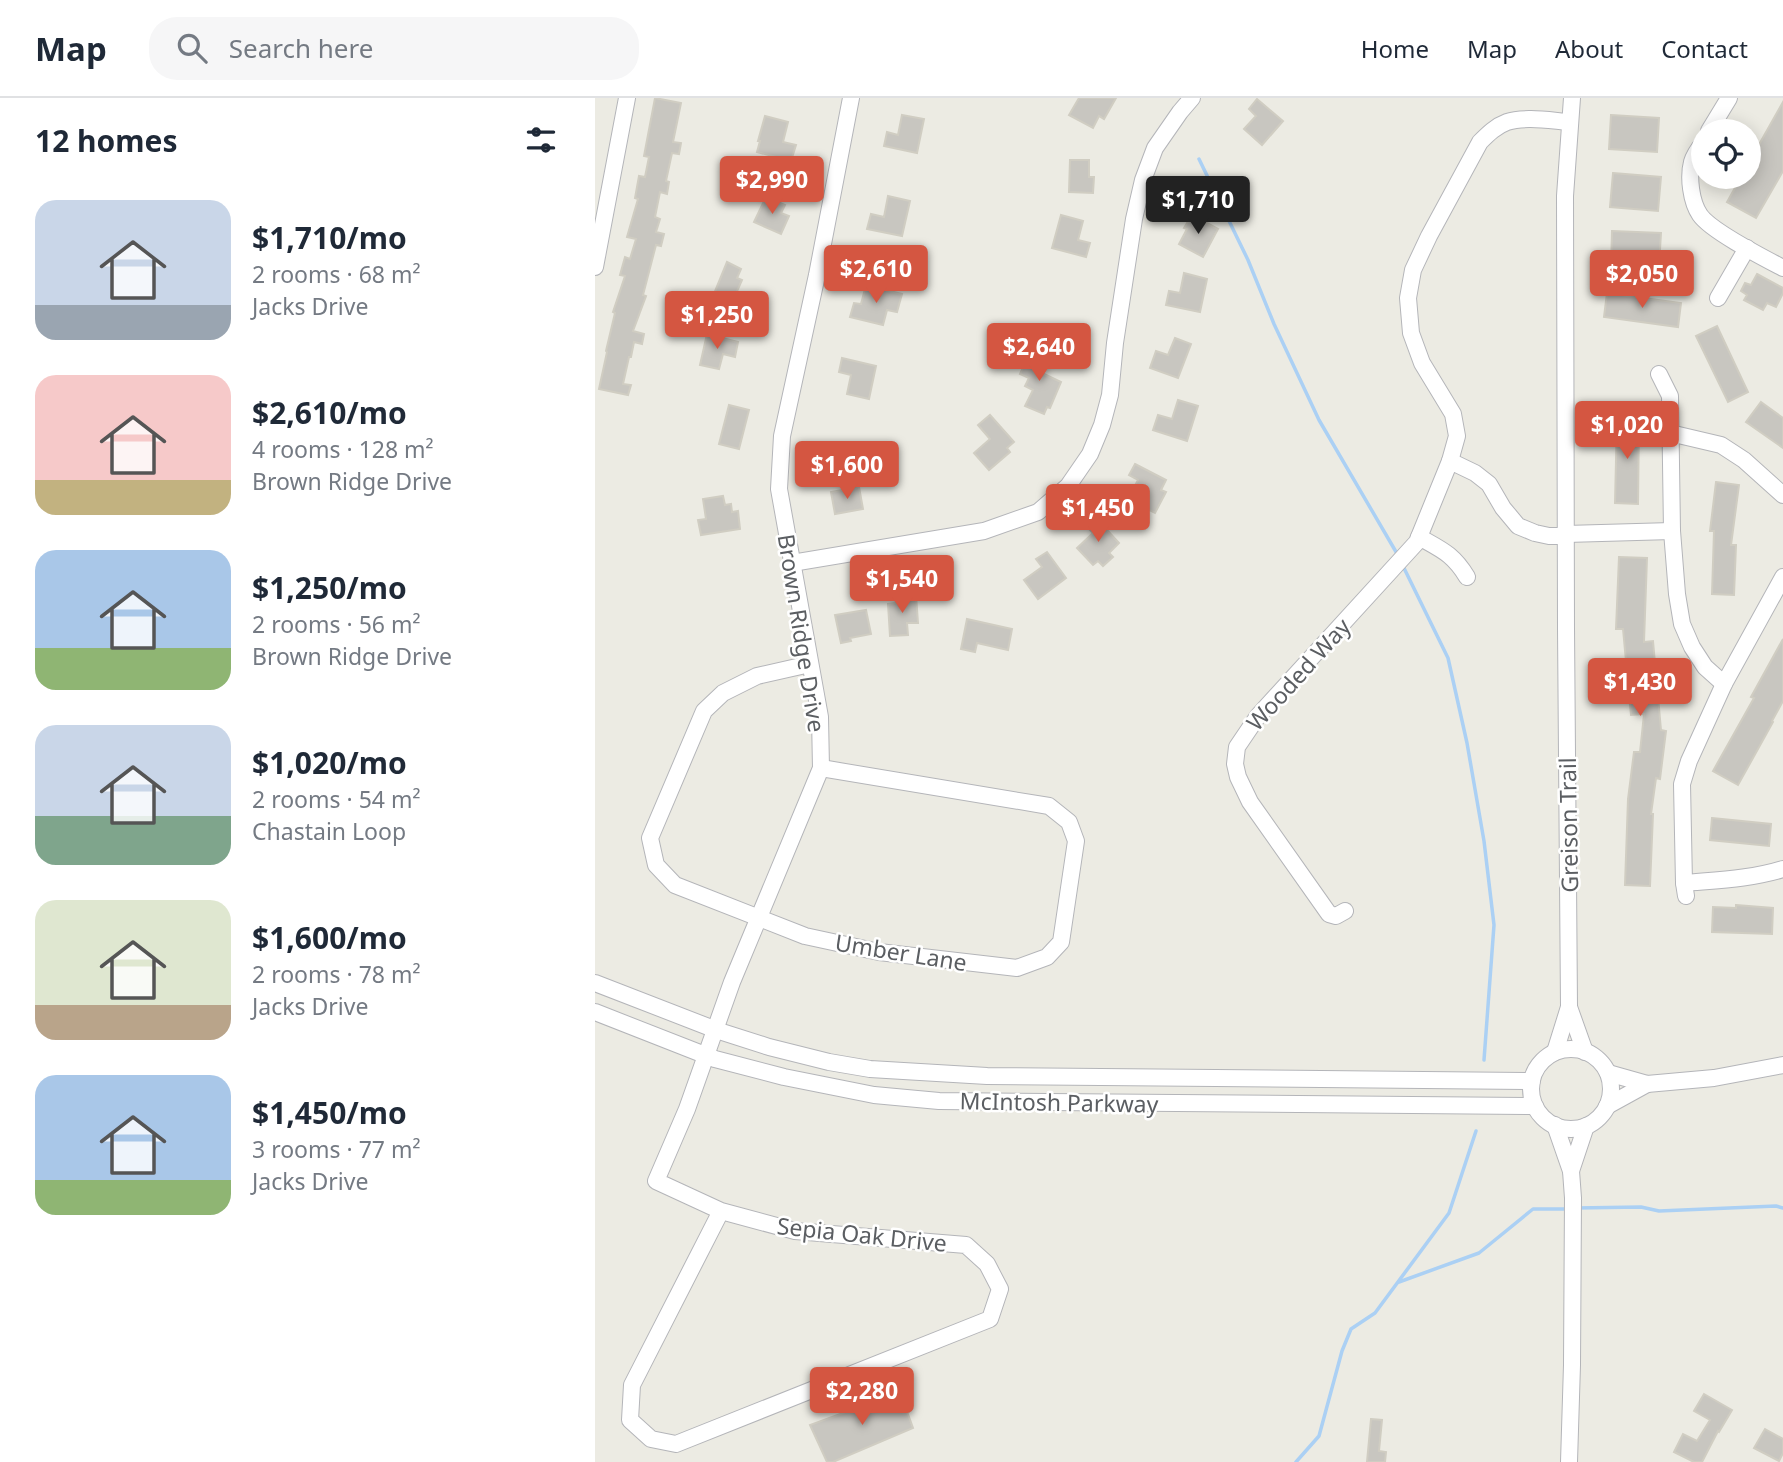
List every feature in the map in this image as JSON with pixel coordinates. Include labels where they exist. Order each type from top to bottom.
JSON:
[{"type":"street","points":[[595,267],[600,208],[627,98]]},
{"type":"street","name":"Brown Ridge Drive","points":[[656,1181],[687,1109],[732,982],[821,768],[820,717],[779,489],[782,436],[851,98]]},
{"type":"street","points":[[792,563],[984,531],[1038,512],[1069,486],[1090,454],[1110,395],[1115,342],[1134,219],[1143,180],[1155,148],[1192,98]]},
{"type":"street","name":"Greison Trail","points":[[1555,1052],[1569,1007],[1565,196],[1572,98]]},
{"type":"street","points":[[1716,119],[1729,98]]},
{"type":"street","name":"Wooded Way","points":[[1345,911],[1336,916],[1329,914],[1250,802],[1235,764],[1237,747],[1258,716],[1406,556],[1419,537],[1450,461],[1457,436],[1453,415],[1422,363],[1411,333],[1408,298],[1413,271],[1429,236],[1480,142],[1491,131],[1509,121],[1570,122]]},
{"type":"street","points":[[1692,189],[1693,202],[1701,217],[1783,268]]},
{"type":"street","points":[[1718,298],[1747,248]]},
{"type":"street","points":[[1659,374],[1670,396],[1672,531],[1682,624],[1705,667],[1724,684]]},
{"type":"street","points":[[1670,432],[1721,445],[1744,460],[1783,495]]},
{"type":"street","points":[[1450,461],[1475,473],[1489,484],[1503,508],[1518,526],[1535,533],[1558,536],[1672,531]]},
{"type":"street","points":[[1419,537],[1449,554],[1467,577]]},
{"type":"street","points":[[1783,577],[1724,684],[1689,761],[1682,784],[1685,890],[1783,869]]},
{"type":"street","name":"Umber Lane","points":[[810,664],[757,676],[723,693],[705,710],[650,838],[656,865],[675,885],[759,919],[805,936],[879,952],[1017,968],[1047,957],[1061,942],[1076,841],[1069,822],[1049,806],[821,768]]},
{"type":"street","name":"McIntosh Parkway","points":[[595,983],[715,1030],[769,1047],[870,1069],[987,1076],[1532,1081]]},
{"type":"street","name":"Greison Trail","points":[[1569,1007],[1585,1052]]},
{"type":"street","name":"McIntosh Parkway","points":[[595,1013],[706,1056],[784,1077],[874,1096],[939,1101],[1535,1106]]},
{"type":"street","points":[[1607,1106],[1611,1084],[1608,1073],[1595,1057],[1576,1049],[1555,1052],[1537,1069],[1532,1081],[1535,1106],[1555,1125],[1576,1128],[1586,1126],[1607,1106],[1647,1084]]},
{"type":"street","points":[[1608,1073],[1647,1084],[1714,1079],[1783,1066]]},
{"type":"street","points":[[1555,1125],[1571,1171],[1573,1199],[1569,1462]]},
{"type":"street","points":[[1571,1171],[1586,1126]]},
{"type":"street","name":"Sepia Oak Drive","points":[[656,1181],[722,1211],[795,1231],[965,1245],[987,1264],[1000,1289],[990,1319],[676,1444],[651,1438],[630,1420],[632,1385],[722,1211]]},
{"type":"building","points":[[655,98],[681,103],[673,142],[681,143],[679,154],[672,153],[666,181],[669,182],[667,194],[660,192],[655,217],[660,219],[656,232],[664,234],[661,246],[656,245],[643,295],[646,296],[633,331],[644,334],[642,344],[634,342],[629,357],[623,384],[631,385],[628,395],[599,389],[615,313],[613,312],[625,276],[620,275],[625,257],[630,259],[636,239],[627,237],[638,199],[635,198],[639,176],[645,177],[649,157],[644,156]]},
{"type":"building","points":[[1079,98],[1116,98],[1104,119],[1099,116],[1093,128],[1069,115]]},
{"type":"building","points":[[1257,99],[1283,121],[1262,145],[1244,129],[1256,116],[1249,109]]},
{"type":"building","points":[[1783,102],[1783,171],[1756,218],[1727,202],[1734,189],[1761,189],[1761,141]]},
{"type":"building","points":[[902,115],[924,119],[917,153],[884,146],[887,132],[898,135]]},
{"type":"building","points":[[1611,115],[1659,118],[1657,152],[1609,149]]},
{"type":"building","points":[[765,116],[788,122],[783,142],[796,145],[791,161],[757,152]]},
{"type":"building","points":[[1070,160],[1089,160],[1089,177],[1094,177],[1093,193],[1069,192]]},
{"type":"building","points":[[1613,173],[1661,177],[1658,211],[1610,207]]},
{"type":"building","points":[[888,196],[910,201],[902,236],[867,229],[871,214],[884,217]]},
{"type":"building","points":[[766,197],[785,205],[781,213],[789,216],[781,234],[754,222]]},
{"type":"building","points":[[1061,215],[1083,221],[1078,240],[1090,243],[1086,257],[1052,248]]},
{"type":"building","points":[[1192,215],[1218,229],[1203,257],[1179,244]]},
{"type":"building","points":[[1612,231],[1661,233],[1659,266],[1623,264],[1622,267],[1611,267]]},
{"type":"building","points":[[727,262],[741,269],[737,278],[742,280],[727,314],[709,306]]},
{"type":"building","points":[[1184,273],[1207,279],[1200,312],[1166,305],[1169,291],[1180,293]]},
{"type":"building","points":[[1757,274],[1783,288],[1776,307],[1767,303],[1763,310],[1744,300],[1747,295],[1741,291],[1745,283],[1751,285]]},
{"type":"building","points":[[866,285],[902,294],[897,312],[887,310],[883,325],[850,317],[854,303],[861,304]]},
{"type":"building","points":[[1607,293],[1681,303],[1678,327],[1604,317]]},
{"type":"building","points":[[1717,326],[1748,392],[1728,402],[1696,336]]},
{"type":"building","points":[[1005,329],[1024,338],[1016,353],[998,344]]},
{"type":"building","points":[[707,334],[738,342],[735,357],[723,354],[719,369],[700,365]]},
{"type":"building","points":[[1175,338],[1191,344],[1178,378],[1150,368],[1156,351],[1168,355]]},
{"type":"building","points":[[1031,349],[1049,357],[1042,373],[1061,382],[1050,408],[1047,407],[1044,414],[1025,406],[1033,390],[1025,386],[1029,378],[1020,374]]},
{"type":"building","points":[[842,358],[876,366],[869,399],[847,394],[851,375],[839,372]]},
{"type":"building","points":[[1178,400],[1198,406],[1187,441],[1153,430],[1158,415],[1172,419]]},
{"type":"building","points":[[1761,402],[1783,418],[1783,448],[1746,422]]},
{"type":"building","points":[[729,405],[749,410],[739,449],[719,444]]},
{"type":"building","points":[[990,415],[1014,442],[1007,448],[1010,452],[989,470],[974,453],[990,439],[978,425]]},
{"type":"building","points":[[1617,418],[1639,419],[1638,504],[1615,503]]},
{"type":"building","points":[[1135,464],[1166,480],[1161,490],[1166,492],[1155,513],[1128,499],[1138,480],[1129,475]]},
{"type":"building","points":[[1716,482],[1739,485],[1731,545],[1736,545],[1734,595],[1712,594],[1714,531],[1710,531]]},
{"type":"building","points":[[859,487],[863,509],[835,514],[831,492]]},
{"type":"building","points":[[723,496],[725,505],[731,504],[732,512],[738,511],[740,529],[701,535],[698,520],[706,519],[703,499]]},
{"type":"building","points":[[1095,517],[1119,543],[1109,553],[1113,557],[1103,566],[1098,561],[1093,565],[1077,548],[1093,533],[1086,526]]},
{"type":"building","points":[[1047,552],[1066,578],[1038,599],[1024,580],[1042,567],[1036,559]]},
{"type":"building","points":[[1619,557],[1647,558],[1644,642],[1653,641],[1661,730],[1666,731],[1660,779],[1656,778],[1651,814],[1650,886],[1625,885],[1628,799],[1634,752],[1640,752],[1644,714],[1631,715],[1623,629],[1616,629]]},
{"type":"building","points":[[916,595],[918,623],[907,623],[908,635],[890,636],[888,604],[896,603],[895,596]]},
{"type":"building","points":[[866,610],[871,634],[850,638],[851,641],[841,643],[835,615]]},
{"type":"building","points":[[967,619],[1012,629],[1008,650],[977,643],[975,652],[961,649]]},
{"type":"building","points":[[1783,639],[1783,701],[1738,785],[1713,771]]},
{"type":"building","points":[[1712,818],[1771,824],[1769,846],[1710,840]]},
{"type":"building","points":[[1736,905],[1773,908],[1772,934],[1712,932],[1713,907],[1736,908]]},
{"type":"building","points":[[900,1392],[913,1428],[833,1462],[827,1462],[810,1425]]},
{"type":"building","points":[[1704,1394],[1732,1410],[1702,1462],[1694,1462],[1674,1452],[1683,1434],[1697,1441],[1710,1420],[1694,1411]]},
{"type":"building","points":[[1371,1419],[1382,1420],[1379,1451],[1386,1452],[1385,1462],[1367,1462]]},
{"type":"building","points":[[1765,1429],[1783,1439],[1783,1453],[1779,1461],[1754,1448]]},
{"type":"waterway","points":[[1199,159],[1248,260],[1274,324],[1319,420],[1399,557]]},
{"type":"waterway","points":[[1402,564],[1448,658],[1467,743],[1484,841],[1494,925],[1484,1060]]},
{"type":"waterway","points":[[1296,1462],[1319,1436],[1342,1351],[1351,1329],[1375,1313],[1449,1213],[1476,1131]]},
{"type":"waterway","points":[[1576,1208],[1641,1207],[1659,1211],[1776,1206],[1783,1208]]},
{"type":"waterway","points":[[1399,1282],[1479,1253],[1533,1209],[1569,1209]]}]
